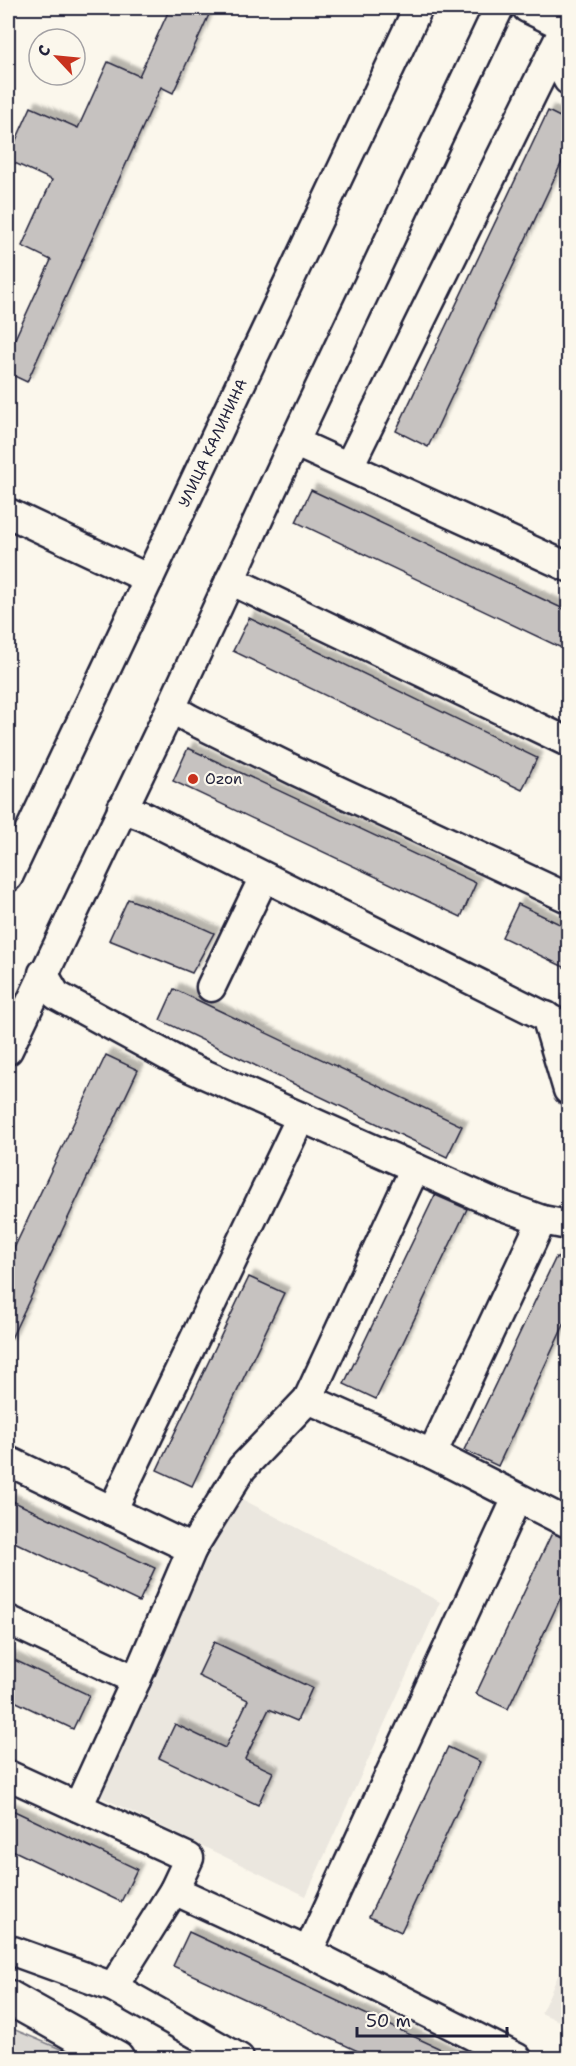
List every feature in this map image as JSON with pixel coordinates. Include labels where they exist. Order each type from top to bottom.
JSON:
[{"type":"main road","points":[[8,1997],[117,2058]]},
{"type":"street","name":"УЛИЦА КАЛИНИНА","points":[[8,877],[418,8]]},
{"type":"street","points":[[8,1050],[499,8]]},
{"type":"street","points":[[527,8],[562,35],[568,81]]},
{"type":"street","points":[[349,466],[562,35]]},
{"type":"street","points":[[294,442],[566,560]]},
{"type":"street","points":[[8,513],[149,579]]},
{"type":"street","points":[[230,580],[568,742]]},
{"type":"street","points":[[171,708],[296,771],[568,898]]},
{"type":"street","points":[[122,808],[144,816],[557,1022],[568,1090]]},
{"type":"street","points":[[211,987],[264,877]]},
{"type":"street","points":[[43,973],[56,995],[186,1066],[492,1202],[555,1222],[432,1454]]},
{"type":"street","points":[[112,1511],[301,1117]]},
{"type":"street","points":[[78,1807],[192,1549],[242,1467],[308,1399],[415,1168]]},
{"type":"street","points":[[308,1399],[432,1454],[568,1523]]},
{"type":"street","points":[[8,1461],[192,1549]]},
{"type":"street","points":[[308,1952],[517,1498]]},
{"type":"street","points":[[8,1620],[136,1680]]},
{"type":"street","points":[[8,1775],[189,1858],[174,1890],[113,1987]]},
{"type":"street","points":[[174,1890],[308,1952],[517,2058]]},
{"type":"street","points":[[8,1951],[113,1987],[239,2058]]},
{"type":"shaded area","points":[[236,1496],[440,1602],[306,1896],[97,1795]]},
{"type":"shaded area","points":[[568,1954],[568,2025],[541,2013]]},
{"type":"shaded area","points":[[8,2027],[82,2058],[8,2058]]},
{"type":"building","points":[[170,8],[212,8],[173,93],[161,87],[27,382],[8,373],[8,354],[51,260],[22,246],[52,180],[8,158],[31,107],[78,128],[108,62],[139,76]]},
{"type":"building","points":[[548,111],[568,121],[568,149],[428,447],[396,431]]},
{"type":"building","points":[[311,490],[568,611],[568,651],[296,522]]},
{"type":"building","points":[[249,618],[537,758],[522,790],[233,651]]},
{"type":"building","points":[[188,748],[476,883],[461,917],[173,781]]},
{"type":"building","points":[[128,899],[214,933],[192,973],[109,940]]},
{"type":"building","points":[[518,904],[568,928],[568,969],[502,937]]},
{"type":"building","points":[[174,989],[462,1126],[447,1157],[160,1020]]},
{"type":"building","points":[[106,1055],[138,1070],[8,1345],[8,1261]]},
{"type":"building","points":[[435,1195],[467,1209],[376,1399],[344,1384]]},
{"type":"building","points":[[556,1257],[568,1263],[568,1316],[498,1466],[464,1450]]},
{"type":"building","points":[[249,1277],[284,1293],[192,1486],[157,1470]]},
{"type":"building","points":[[8,1499],[155,1568],[139,1602],[8,1539]]},
{"type":"building","points":[[552,1533],[568,1539],[568,1582],[508,1709],[476,1694]]},
{"type":"building","points":[[214,1642],[312,1688],[297,1721],[269,1709],[245,1759],[273,1772],[258,1805],[159,1758],[175,1724],[225,1748],[248,1700],[198,1676]]},
{"type":"building","points":[[8,1657],[89,1695],[73,1729],[8,1698]]},
{"type":"building","points":[[448,1747],[480,1762],[401,1932],[369,1917]]},
{"type":"building","points":[[8,1808],[137,1869],[121,1902],[8,1848]]},
{"type":"building","points":[[189,1932],[460,2058],[373,2058],[173,1966]]},
{"type":"place","name":"Ozon","points":[[193,779]]}]
